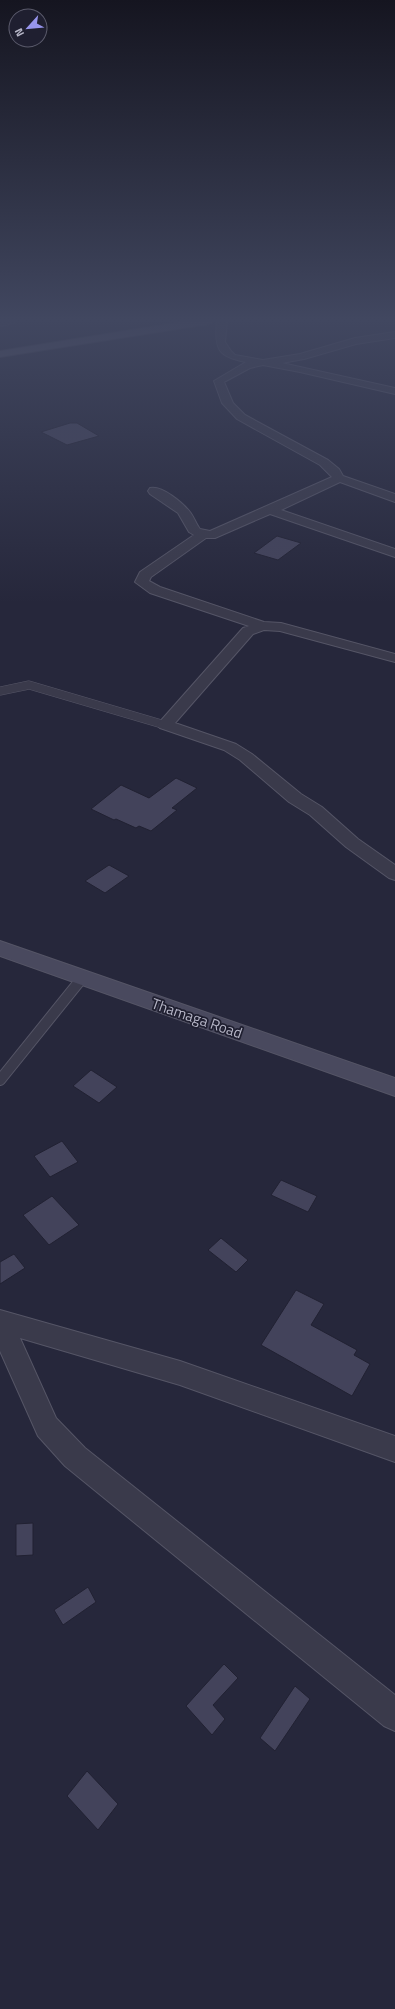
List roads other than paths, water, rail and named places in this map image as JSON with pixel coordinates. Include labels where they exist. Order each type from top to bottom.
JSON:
[{"type":"main road","name":"Thamaga Road","points":[[0,948],[395,1087]]},
{"type":"street","points":[[238,415],[252,425],[335,470],[339,474],[339,478]]},
{"type":"street","points":[[154,491],[177,506],[185,514],[191,528],[204,534],[211,535],[339,478],[395,498]]},
{"type":"street","points":[[270,510],[395,553]]},
{"type":"street","points":[[204,534],[145,575],[142,582],[155,590],[263,626],[292,630],[395,658]]},
{"type":"street","points":[[263,626],[248,631],[164,725],[230,747],[246,757],[295,798],[316,811],[352,843],[395,874]]},
{"type":"street","points":[[0,1322],[180,1373],[395,1449]]},
{"type":"street","points":[[0,1322],[47,1427],[75,1457],[395,1715]]},
{"type":"lane","points":[[0,691],[30,685],[164,725]]},
{"type":"lane","points":[[0,1080],[83,977]]}]
